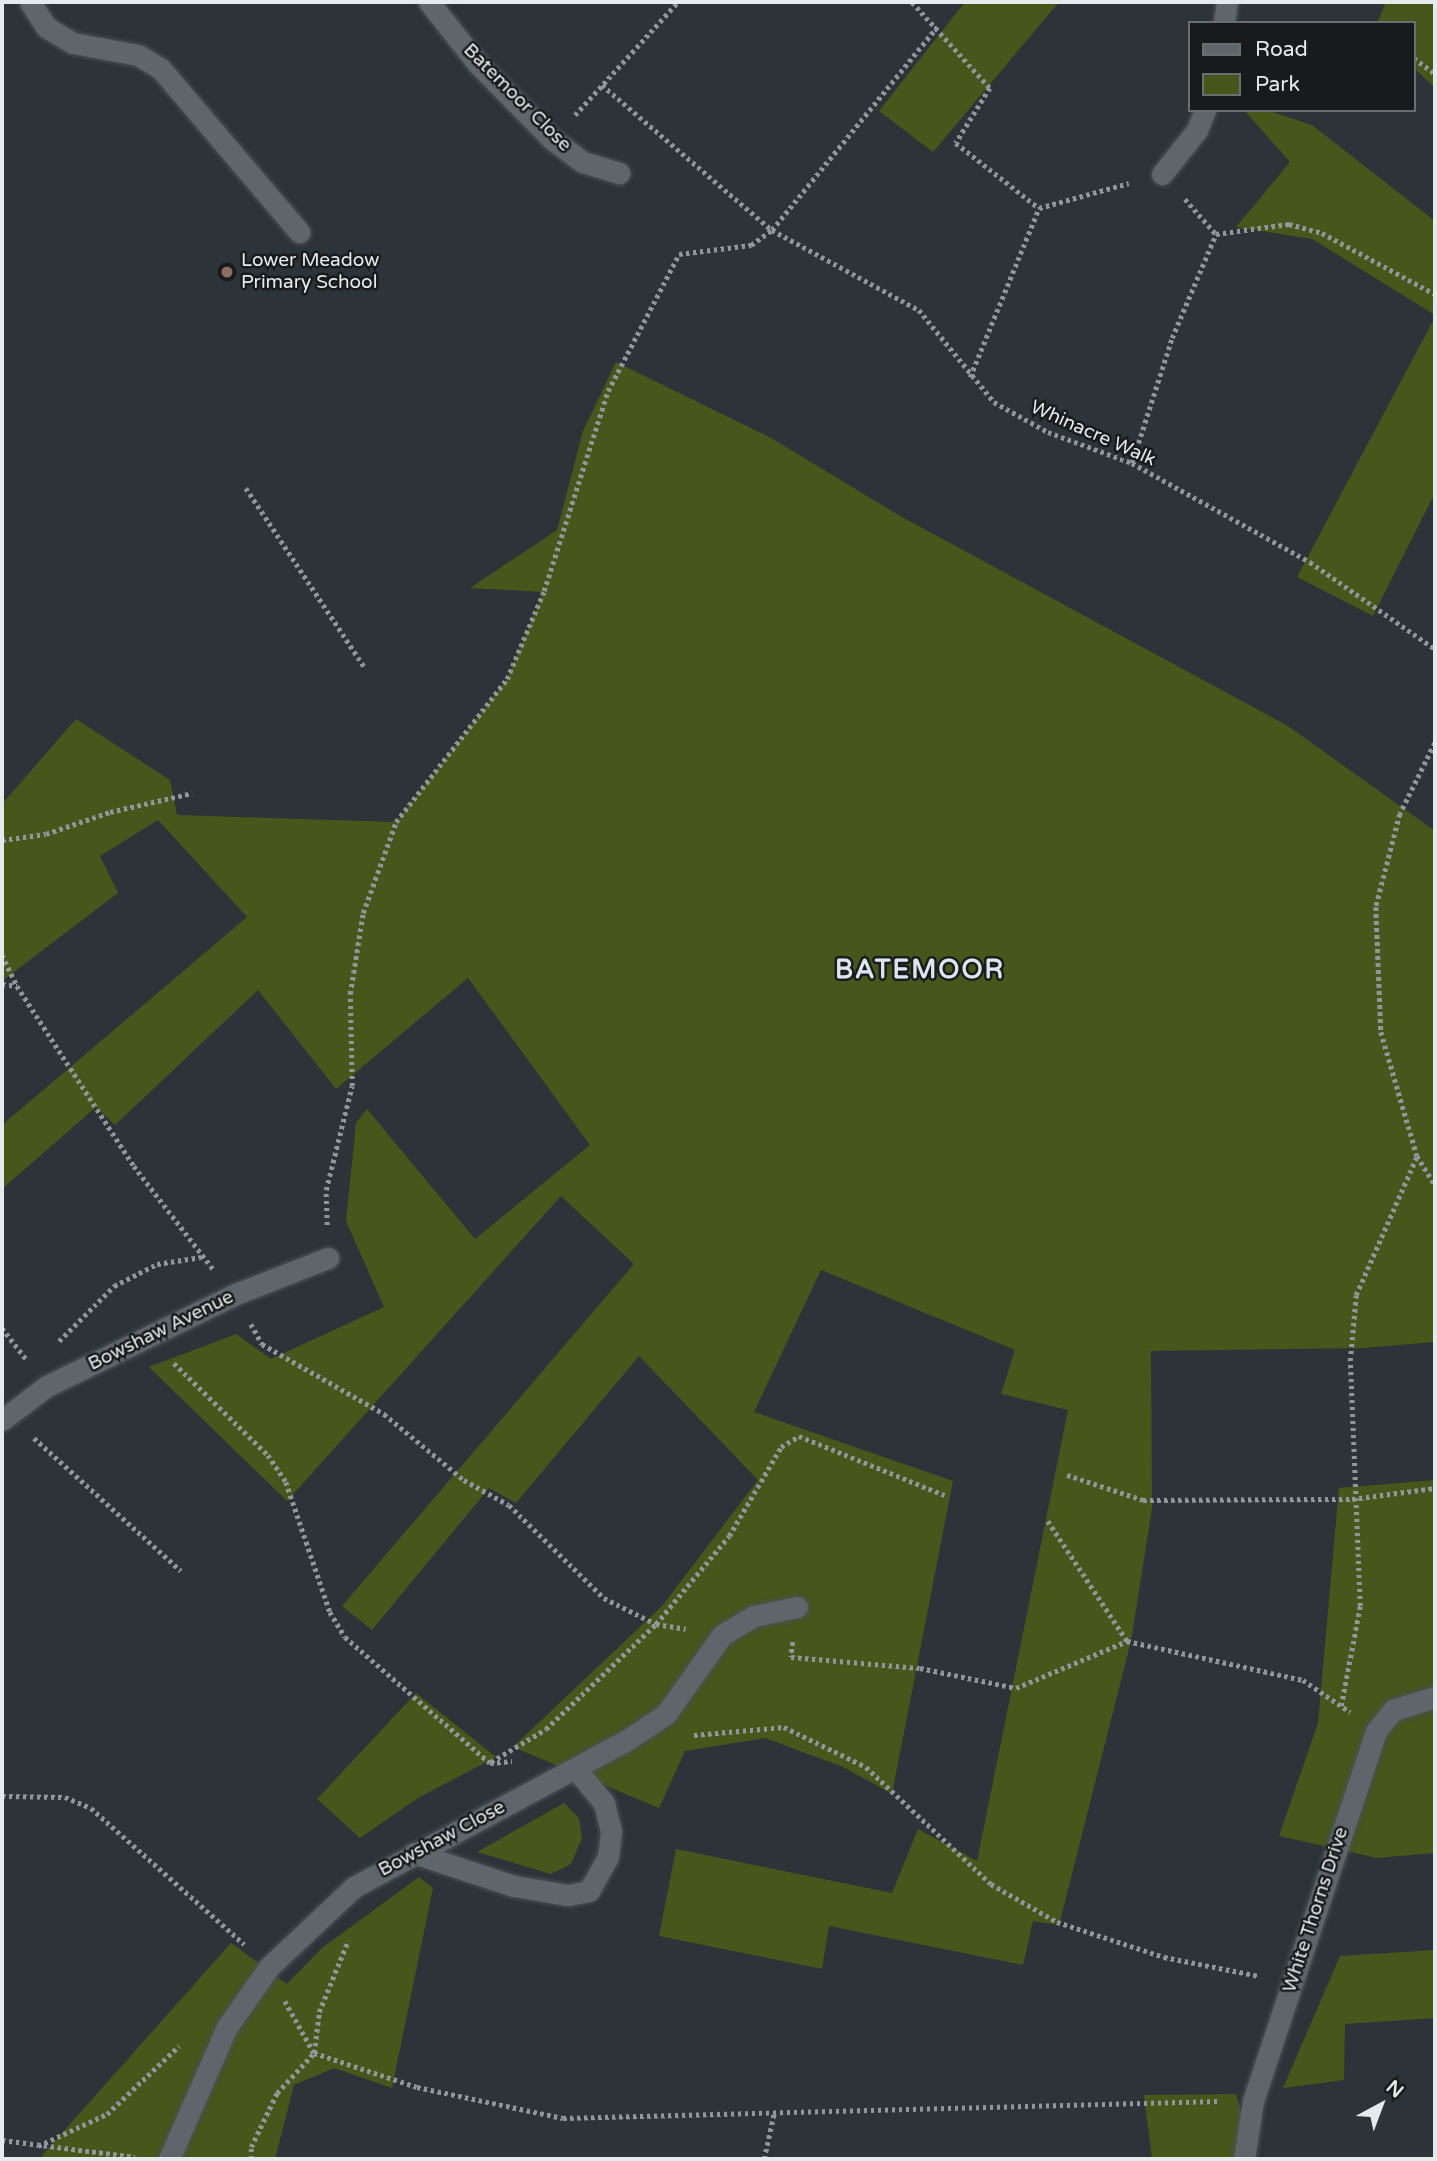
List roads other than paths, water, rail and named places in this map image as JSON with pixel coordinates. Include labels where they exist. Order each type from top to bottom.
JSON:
[{"type":"street","points":[[30,2],[46,27],[73,43],[138,55],[161,69],[299,232]]},
{"type":"street","name":"Batemoor Close","points":[[429,2],[478,64],[552,139],[583,162],[619,173]]},
{"type":"street","points":[[1224,21],[1227,2]]},
{"type":"street","points":[[1162,174],[1197,130],[1204,112]]},
{"type":"street","name":"Bowshaw Avenue","points":[[5,1417],[47,1386],[236,1294],[328,1258]]},
{"type":"street","name":"Bowshaw Close","points":[[158,2159],[228,2026],[270,1967],[354,1887],[627,1740],[666,1714],[722,1635],[754,1616],[796,1607]]},
{"type":"street","name":"White Thorns Drive","points":[[1244,2159],[1253,2101],[1376,1731],[1394,1710],[1435,1697]]},
{"type":"street","points":[[414,1853],[514,1886],[568,1895],[589,1891],[608,1857],[611,1831],[604,1803],[575,1768]]},
{"type":"place","name":"Lower Meadow Primary School","points":[[227,272]]},
{"type":"district","name":"BATEMOOR","points":[[920,970]]}]
